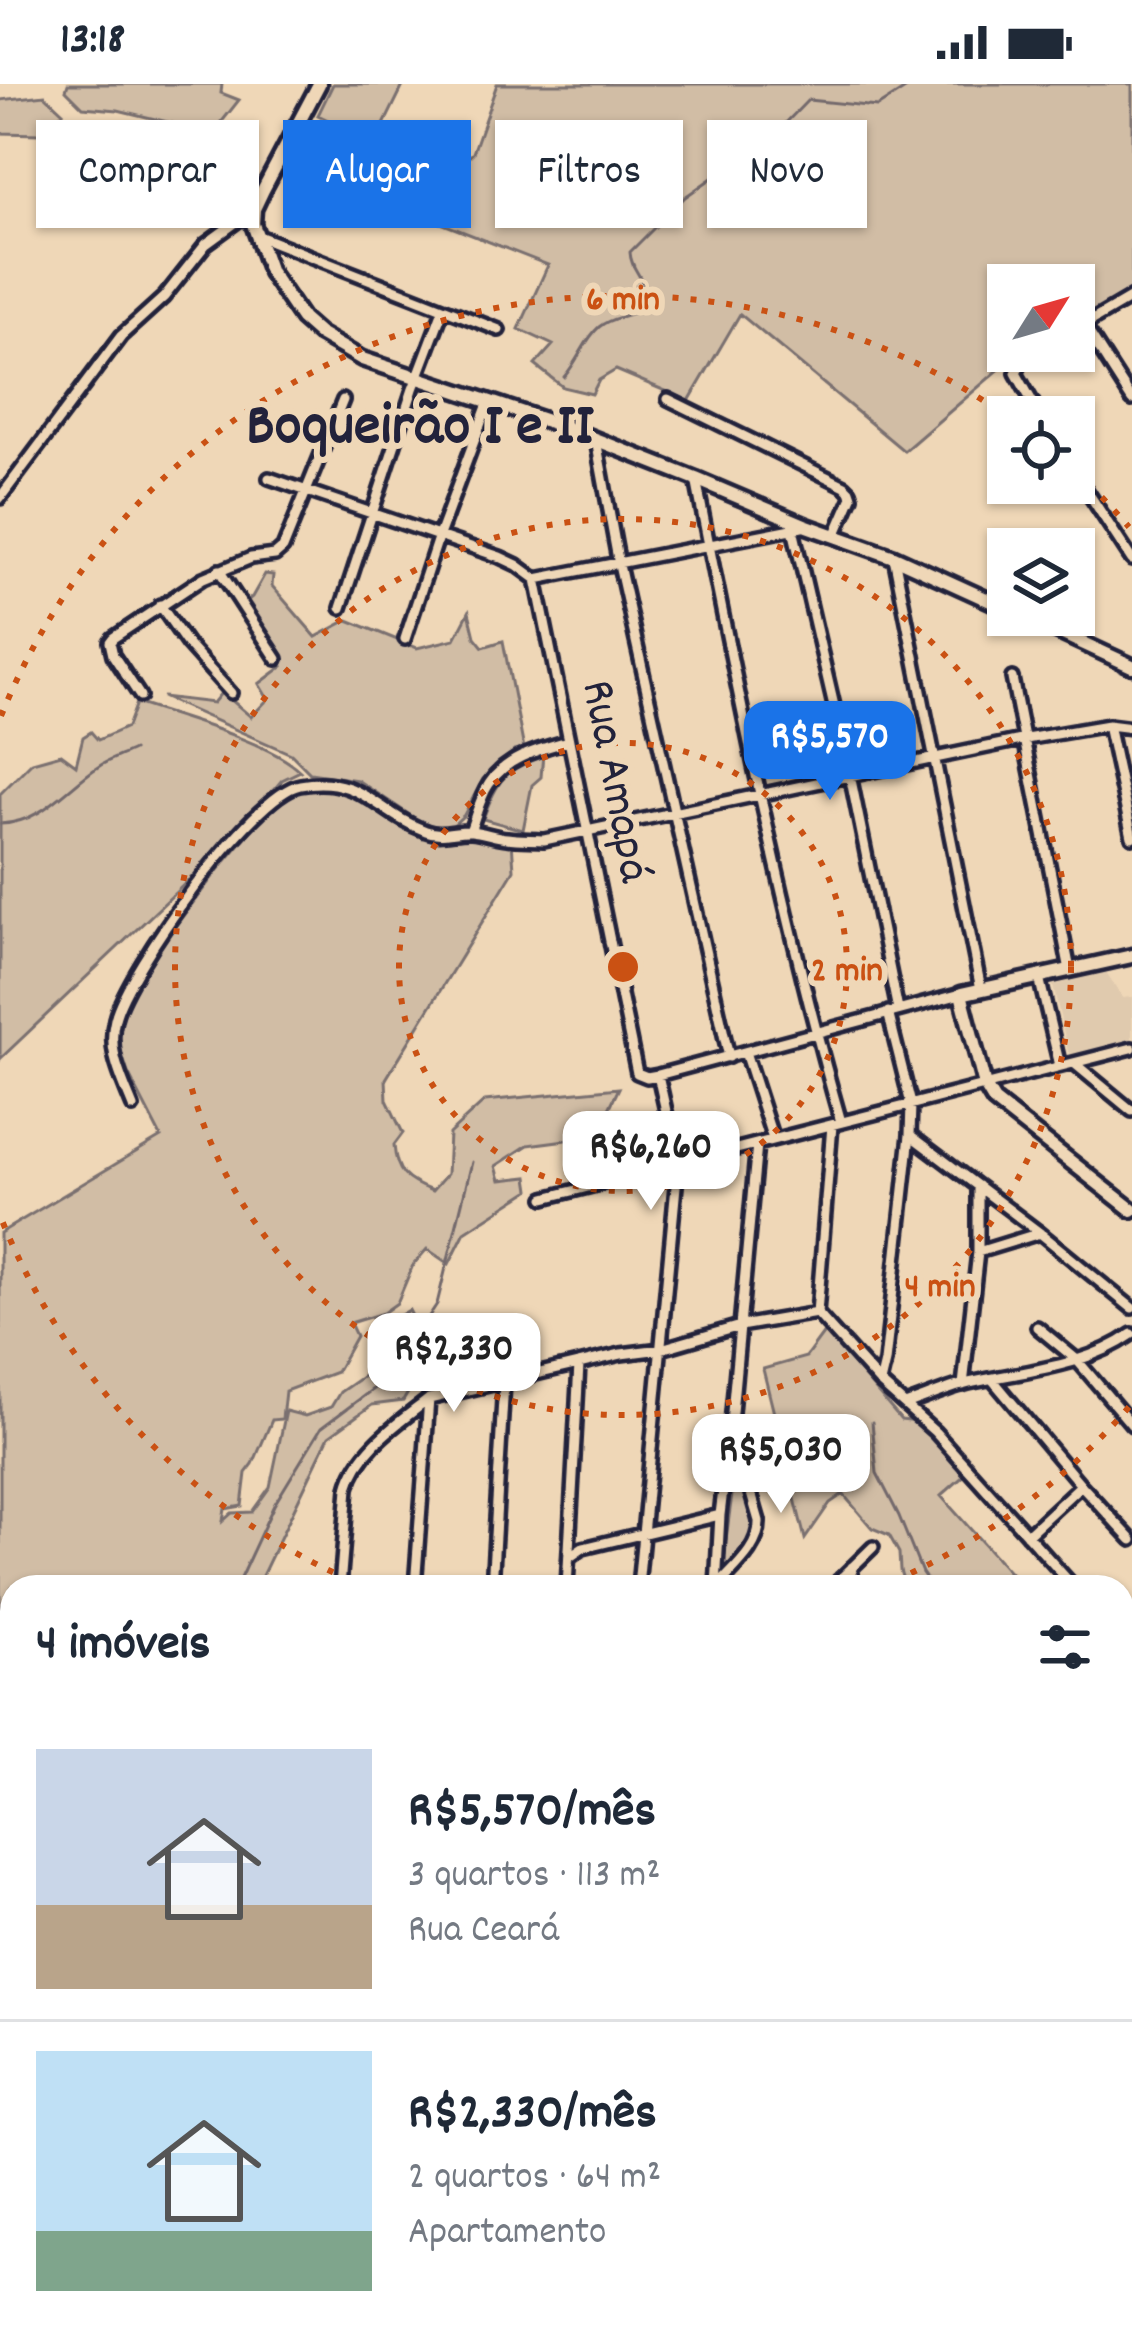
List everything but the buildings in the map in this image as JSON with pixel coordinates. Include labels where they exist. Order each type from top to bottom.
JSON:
[{"type":"street","points":[[259,199],[319,84]]},
{"type":"street","points":[[0,498],[122,336],[164,297],[206,244],[228,228]]},
{"type":"street","points":[[254,228],[270,272],[302,319],[362,359],[596,440],[800,527],[894,557],[987,599]]},
{"type":"street","points":[[256,235],[499,331]]},
{"type":"street","points":[[1095,319],[1132,297]]},
{"type":"street","points":[[341,608],[443,310]]},
{"type":"street","points":[[1095,350],[1132,400]]},
{"type":"street","points":[[668,399],[850,490],[849,506],[835,536]]},
{"type":"street","points":[[140,696],[112,655],[110,642],[219,570],[275,555],[284,548],[344,400]]},
{"type":"street","points":[[405,639],[489,401]]},
{"type":"street","points":[[596,440],[619,565],[729,1057]]},
{"type":"street","points":[[269,478],[500,557],[536,579],[800,527]]},
{"type":"street","points":[[696,479],[761,795],[837,1124],[817,1313],[880,1384],[935,1432],[1063,1575]]},
{"type":"street","points":[[1095,503],[1132,560]]},
{"type":"street","points":[[800,527],[911,1104],[880,1384]]},
{"type":"street","points":[[894,557],[981,989]]},
{"type":"street","points":[[219,570],[277,659]]},
{"type":"street","name":"Rua Amapá","points":[[536,579],[634,1069],[646,1077],[658,1076]]},
{"type":"street","points":[[160,605],[231,693]]},
{"type":"street","points":[[1067,636],[1132,666]]},
{"type":"street","points":[[1012,678],[1070,970]]},
{"type":"street","points":[[1108,725],[1132,837]]},
{"type":"street","points":[[133,1107],[111,1046],[115,1016],[130,982],[213,865],[282,791],[302,784],[336,784],[357,788],[429,833],[470,831],[544,840],[1026,739],[1108,725],[1132,728]]},
{"type":"street","points":[[470,831],[489,783],[507,765],[529,752],[568,741]]},
{"type":"street","points":[[639,1575],[678,1165],[658,1076],[893,1011],[1132,956]]},
{"type":"street","points":[[1039,977],[1060,1066]]},
{"type":"street","points":[[961,994],[985,1086],[994,1101],[1132,1210]]},
{"type":"street","points":[[545,1198],[1132,1048]]},
{"type":"street","points":[[745,1052],[773,1139]]},
{"type":"street","points":[[1074,1063],[1132,1111]]},
{"type":"street","points":[[910,1135],[1132,1309]]},
{"type":"street","points":[[717,1575],[757,1144]]},
{"type":"street","points":[[963,1384],[978,1252],[978,1186]]},
{"type":"street","points":[[978,1252],[1040,1233]]},
{"type":"street","points":[[341,1575],[352,1472],[393,1427],[429,1399],[661,1349],[740,1326],[817,1313]]},
{"type":"street","points":[[1036,1327],[1077,1360],[1132,1425]]},
{"type":"street","points":[[905,1405],[963,1384],[1077,1360],[1132,1334]]},
{"type":"street","points":[[568,1575],[579,1365]]},
{"type":"street","points":[[992,1379],[1132,1540]]},
{"type":"street","points":[[493,1575],[504,1382]]},
{"type":"street","points":[[416,1575],[429,1399]]},
{"type":"street","points":[[728,1575],[759,1534],[731,1424]]},
{"type":"street","points":[[1027,1535],[1082,1485]]},
{"type":"street","points":[[570,1558],[583,1548],[720,1514]]},
{"type":"street","points":[[844,1575],[873,1547]]},
{"type":"street","points":[[852,1567],[852,1575]]},
{"type":"shaded area","points":[[68,84],[222,84],[221,93],[239,100],[223,120],[159,120],[83,107],[66,90]]},
{"type":"shaded area","points":[[333,84],[404,84],[386,120],[328,120],[318,115]]},
{"type":"shaded area","points":[[497,84],[1132,84],[1132,289],[1095,311],[1095,264],[987,264],[987,372],[996,372],[904,451],[740,314],[689,401],[616,370],[599,380],[592,394],[563,387],[535,365],[553,345],[519,329],[548,265],[453,228],[471,228],[473,153]]},
{"type":"shaded area","points":[[45,95],[63,112],[55,120],[36,120],[36,134],[0,133],[0,100]]},
{"type":"shaded area","points":[[265,574],[273,575],[272,586],[316,637],[348,620],[417,648],[455,639],[469,612],[475,637],[483,647],[503,641],[524,749],[514,751],[483,779],[464,815],[449,829],[425,825],[357,780],[310,773],[291,754],[162,697],[213,703],[222,692],[251,717],[268,699],[259,684],[283,666],[247,601]]},
{"type":"shaded area","points":[[136,703],[246,740],[300,771],[282,780],[233,838],[0,1059],[0,794],[32,762],[61,754],[76,765],[83,737],[91,732],[98,740],[127,727]]},
{"type":"shaded area","points":[[543,754],[541,777],[532,785],[523,830],[483,819],[504,778]]},
{"type":"shaded area","points":[[304,788],[354,788],[421,834],[450,840],[478,835],[512,841],[514,870],[386,1079],[387,1100],[403,1133],[394,1145],[404,1175],[432,1191],[447,1174],[449,1134],[485,1101],[619,1088],[596,1136],[528,1145],[496,1166],[500,1180],[528,1177],[530,1190],[465,1232],[449,1264],[427,1249],[413,1265],[397,1303],[383,1313],[350,1323],[356,1336],[336,1372],[285,1391],[282,1419],[272,1420],[246,1473],[242,1506],[225,1509],[223,1521],[232,1513],[252,1512],[270,1487],[286,1411],[305,1416],[331,1407],[340,1392],[372,1370],[389,1347],[385,1324],[409,1310],[431,1354],[403,1401],[372,1405],[329,1436],[262,1575],[0,1575],[0,1233],[161,1137],[128,1073],[118,1042],[125,1006],[147,963],[276,801]]},
{"type":"shaded area","points":[[1106,972],[1123,998],[1132,997],[1132,1040],[1072,1054],[1053,985]]},
{"type":"shaded area","points":[[825,1331],[901,1420],[919,1422],[966,1474],[941,1496],[1011,1575],[901,1575],[899,1553],[889,1535],[872,1528],[843,1494],[830,1503],[805,1539],[763,1369],[806,1357]]},
{"type":"shaded area","points":[[736,1465],[757,1528],[756,1536],[724,1571],[722,1569]]},
{"type":"waterway","points":[[564,377],[599,327],[644,306],[644,288],[630,252],[685,197],[776,133],[808,100],[877,107],[913,84]]},
{"type":"waterway","points":[[0,824],[29,818],[98,767],[133,750]]},
{"type":"waterway","points":[[242,1575],[274,1505],[321,1428],[389,1377],[437,1304],[472,1162]]},
{"type":"waterway","points":[[872,1422],[877,1473],[923,1575]]},
{"type":"district","name":"Boqueirão I e II","points":[[420,430]]}]
